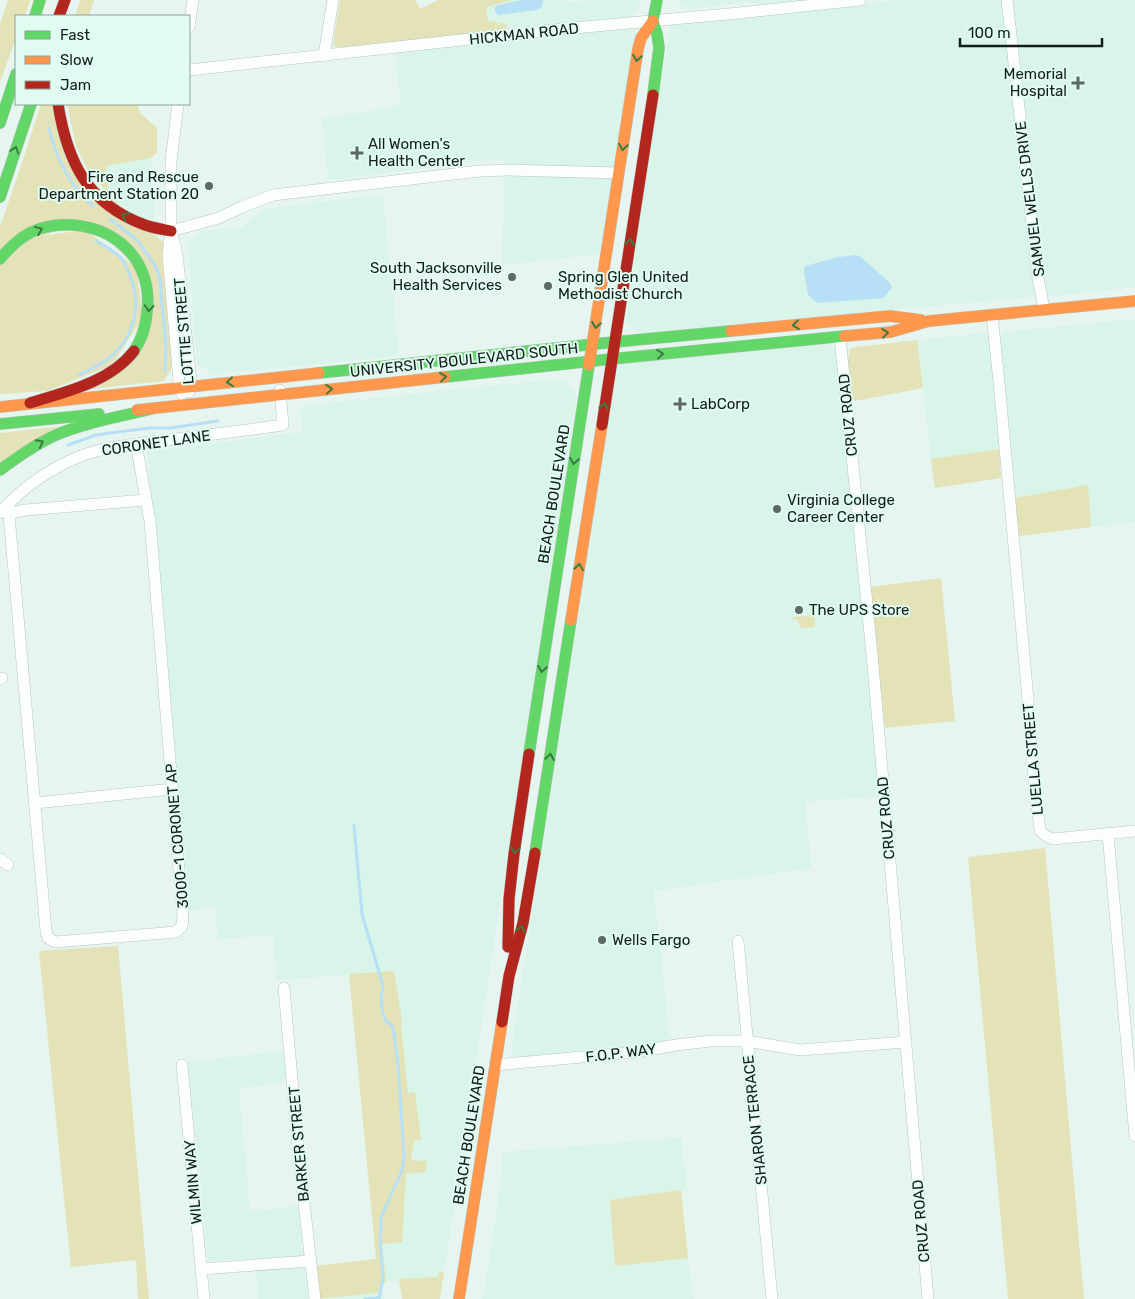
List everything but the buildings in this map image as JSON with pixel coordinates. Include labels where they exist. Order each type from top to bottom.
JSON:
[{"type":"main road","points":[[35,15],[40,0]]},
{"type":"main road","points":[[59,15],[65,0]]},
{"type":"main road","points":[[68,15],[71,0]]},
{"type":"main road","name":"BEACH BOULEVARD","points":[[509,976],[508,924],[514,854],[638,50],[641,38],[653,21],[657,0]]},
{"type":"main road","name":"BEACH BOULEVARD","points":[[459,1299],[509,976],[530,886],[658,55],[659,42],[653,21]]},
{"type":"main road","points":[[0,108],[15,75]]},
{"type":"main road","points":[[0,123],[15,76]]},
{"type":"main road","points":[[0,197],[31,105]]},
{"type":"main road","points":[[58,105],[68,149],[76,167],[95,194],[119,213],[142,225],[171,231]]},
{"type":"main road","points":[[0,259],[19,241],[37,230],[56,225],[74,224],[94,227],[113,235],[138,260],[146,277],[149,294],[147,322],[136,348],[125,361],[93,382],[30,403]]},
{"type":"main road","name":"UNIVERSITY BOULEVARD SOUTH","points":[[0,424],[590,361],[891,332],[929,321],[1135,300]]},
{"type":"main road","name":"UNIVERSITY BOULEVARD SOUTH","points":[[0,406],[614,342],[890,316],[929,321]]},
{"type":"main road","points":[[0,470],[19,455],[58,434],[151,409]]},
{"type":"street","points":[[190,20],[193,0]]},
{"type":"street","points":[[324,56],[333,0]]},
{"type":"street","name":"HICKMAN ROAD","points":[[190,70],[552,30],[860,0]]},
{"type":"street","name":"SAMUEL WELLS DRIVE","points":[[1007,0],[1038,278],[1044,309]]},
{"type":"street","name":"LOTTIE STREET","points":[[178,105],[171,161],[171,231],[168,255],[186,405]]},
{"type":"street","points":[[171,231],[219,218],[273,195],[480,171],[619,173]]},
{"type":"street","name":"LUELLA STREET","points":[[992,315],[1040,830],[1046,837],[1053,839],[1135,831]]},
{"type":"street","name":"CRUZ ROAD","points":[[840,337],[872,663],[928,1299]]},
{"type":"street","name":"CORONET LANE","points":[[6,510],[20,492],[46,473],[78,457],[106,449],[136,444],[283,425],[279,377]]},
{"type":"street","name":"3000-1 CORONET AP","points":[[6,510],[48,938],[55,942],[176,932],[182,926],[183,917],[173,789],[150,521],[136,444]]},
{"type":"street","points":[[6,510],[145,500]]},
{"type":"street","points":[[35,803],[173,789]]},
{"type":"street","points":[[1108,834],[1135,1136]]},
{"type":"street","name":"SHARON TERRACE","points":[[738,941],[772,1299]]},
{"type":"street","name":"BARKER STREET","points":[[284,988],[299,1159],[315,1299]]},
{"type":"street","name":"F.O.P. WAY","points":[[495,1065],[637,1052],[684,1044],[711,1042],[747,1041],[796,1050],[906,1042]]},
{"type":"street","name":"WILMIN WAY","points":[[182,1065],[204,1299]]},
{"type":"street","points":[[201,1269],[310,1261]]},
{"type":"shaded area","points":[[513,0],[565,0],[569,2],[640,0],[639,8],[634,16],[629,18],[506,30],[507,24],[488,21],[486,6]]},
{"type":"shaded area","points":[[677,0],[814,0],[767,5],[748,2],[689,9],[682,6]]},
{"type":"shaded area","points":[[902,0],[1001,0],[1035,285],[1035,292],[1031,297],[640,333],[631,327],[626,320],[670,26]]},
{"type":"shaded area","name":"Memorial Hospital","points":[[1013,0],[1135,0],[1135,287],[1053,296],[1048,295],[1045,291]]},
{"type":"shaded area","points":[[636,29],[601,254],[502,265],[505,159],[328,180],[322,119],[401,106],[395,53],[565,34]]},
{"type":"shaded area","points":[[151,158],[155,220],[137,216],[109,195],[106,166]]},
{"type":"shaded area","points":[[383,195],[399,356],[212,374],[197,364],[188,244],[200,231],[241,228],[264,209]]},
{"type":"shaded area","points":[[1135,319],[1135,522],[1091,527],[1088,485],[1014,498],[1001,354],[1001,340],[1004,332]]},
{"type":"shaded area","points":[[984,333],[991,339],[999,449],[931,459],[917,340]]},
{"type":"shaded area","points":[[826,344],[836,349],[879,796],[805,802],[811,868],[654,891],[670,1041],[643,1046],[519,1057],[513,1055],[511,1050],[617,368],[622,364]]},
{"type":"shaded area","points":[[558,379],[566,382],[573,389],[577,398],[443,1279],[386,1281],[382,1244],[406,1174],[426,1161],[411,1161],[414,1140],[420,1140],[415,1093],[408,1093],[402,1020],[394,971],[277,980],[273,935],[218,939],[215,907],[190,911],[147,452],[303,432],[300,406]]},
{"type":"shaded area","points":[[283,1051],[287,1082],[239,1088],[250,1212],[297,1206],[308,1299],[259,1299],[254,1258],[208,1261],[188,1062]]},
{"type":"shaded area","points":[[681,1138],[687,1190],[610,1200],[615,1266],[688,1258],[693,1299],[483,1299],[497,1210],[503,1152]]},
{"type":"shaded area","points":[[383,1292],[384,1299],[321,1299]]},
{"type":"green space","points":[[8,0],[30,0],[25,15],[15,15],[15,41],[0,82],[0,24]]},
{"type":"green space","points":[[80,0],[94,0],[89,15],[75,15]]},
{"type":"green space","points":[[340,0],[415,0],[420,9],[438,0],[513,0],[486,7],[488,21],[507,24],[506,30],[338,48],[333,45]]},
{"type":"green space","points":[[41,105],[51,105],[66,159],[163,242],[165,248],[172,367],[163,381],[92,389],[126,367],[151,282],[87,220],[0,251],[0,227]]},
{"type":"green space","points":[[67,105],[137,105],[140,113],[157,128],[157,152],[151,158],[106,166],[109,195],[87,169],[76,146]]},
{"type":"green space","points":[[85,230],[136,267],[143,317],[112,365],[47,391],[0,394],[0,265],[32,237]]},
{"type":"green space","points":[[917,340],[923,388],[855,401],[851,398],[847,367],[850,349]]},
{"type":"green space","points":[[64,426],[0,466],[0,433]]},
{"type":"green space","points":[[999,449],[1001,478],[935,488],[931,459]]},
{"type":"green space","points":[[1088,485],[1091,527],[1019,536],[1014,498]]},
{"type":"green space","points":[[941,578],[955,721],[885,728],[870,587]]},
{"type":"green space","points":[[815,615],[815,627],[801,628],[797,620],[792,619],[793,617]]},
{"type":"green space","points":[[1045,848],[1084,1299],[1008,1299],[968,857]]},
{"type":"green space","points":[[118,946],[149,1299],[138,1299],[136,1260],[71,1267],[39,951]]},
{"type":"green space","points":[[394,971],[402,1020],[408,1093],[415,1092],[421,1140],[414,1141],[411,1160],[427,1161],[425,1172],[406,1174],[402,1242],[382,1244],[386,1281],[377,1293],[319,1299],[315,1266],[376,1259],[349,974]]},
{"type":"green space","points":[[681,1190],[688,1258],[615,1266],[610,1200]]},
{"type":"green space","points":[[439,1272],[444,1272],[440,1299],[402,1299],[399,1279],[438,1277]]},
{"type":"water","points":[[522,0],[543,0],[542,7],[537,10],[498,15],[495,11],[495,7],[498,5]]},
{"type":"water","points":[[856,255],[861,257],[889,282],[892,287],[884,298],[817,303],[808,295],[804,271],[805,266],[838,257]]},
{"type":"waterway","points":[[49,128],[55,150],[70,180],[93,206]]},
{"type":"waterway","points":[[110,219],[137,240],[155,265],[159,275],[166,349],[165,371]]},
{"type":"waterway","points":[[79,375],[103,362],[116,352],[129,334],[135,314],[136,304],[133,283],[124,262],[110,249],[96,241]]},
{"type":"waterway","points":[[68,445],[96,435],[218,421]]},
{"type":"waterway","points":[[354,825],[362,914],[383,986],[381,999],[383,1014],[386,1021],[392,1026],[394,1033],[404,1156],[401,1173],[381,1217],[380,1240],[383,1278],[379,1299]]},
{"type":"waterway","points":[[365,1299],[379,1298]]},
{"type":"traffic: fast","points":[[35,15],[40,0]]},
{"type":"traffic: fast","points":[[653,95],[659,48],[653,21],[657,0]]},
{"type":"traffic: fast","points":[[0,123],[15,77]]},
{"type":"traffic: fast","points":[[0,197],[31,105]]},
{"type":"traffic: fast","points":[[0,259],[28,234],[39,229],[60,225],[81,226],[100,231],[117,240],[131,254],[142,270],[147,290],[146,322],[134,351]]},
{"type":"traffic: fast","points":[[319,373],[731,331]]},
{"type":"traffic: fast","points":[[445,377],[845,336]]},
{"type":"traffic: fast","points":[[529,754],[589,365]]},
{"type":"traffic: fast","points":[[0,470],[34,447],[68,430],[151,409]]},
{"type":"traffic: fast","points":[[0,424],[99,414]]},
{"type":"traffic: fast","points":[[535,853],[571,620]]},
{"type":"traffic: slow","points":[[589,365],[638,49],[641,38],[653,21]]},
{"type":"traffic: slow","points":[[845,336],[891,332],[929,321],[1135,301]]},
{"type":"traffic: slow","points":[[731,331],[890,316],[921,320]]},
{"type":"traffic: slow","points":[[0,407],[319,373]]},
{"type":"traffic: slow","points":[[137,410],[445,377]]},
{"type":"traffic: slow","points":[[571,620],[602,425]]},
{"type":"traffic: slow","points":[[459,1299],[502,1022]]},
{"type":"traffic: jam","points":[[59,15],[65,0]]},
{"type":"traffic: jam","points":[[602,425],[653,95]]},
{"type":"traffic: jam","points":[[58,105],[67,144],[74,162],[94,193],[125,216],[148,226],[171,231]]},
{"type":"traffic: jam","points":[[30,403],[72,390],[100,378],[113,371],[134,351]]},
{"type":"traffic: jam","points":[[508,947],[509,899],[529,754]]},
{"type":"traffic: jam","points":[[502,1022],[509,976],[523,923],[535,853]]},
{"type":"place","name":"Memorial Hospital","points":[[1078,83]]},
{"type":"place","name":"All Women's Health Center","points":[[357,153]]},
{"type":"place","name":"Fire and Rescue Department Station 20","points":[[209,186]]},
{"type":"place","name":"South Jacksonville Health Services","points":[[512,277]]},
{"type":"place","name":"Spring Glen United Methodist Church","points":[[548,286]]},
{"type":"place","name":"LabCorp","points":[[680,404]]},
{"type":"place","name":"Virginia College Career Center","points":[[777,509]]},
{"type":"place","name":"The UPS Store","points":[[799,610]]},
{"type":"place","name":"Wells Fargo","points":[[602,940]]}]
